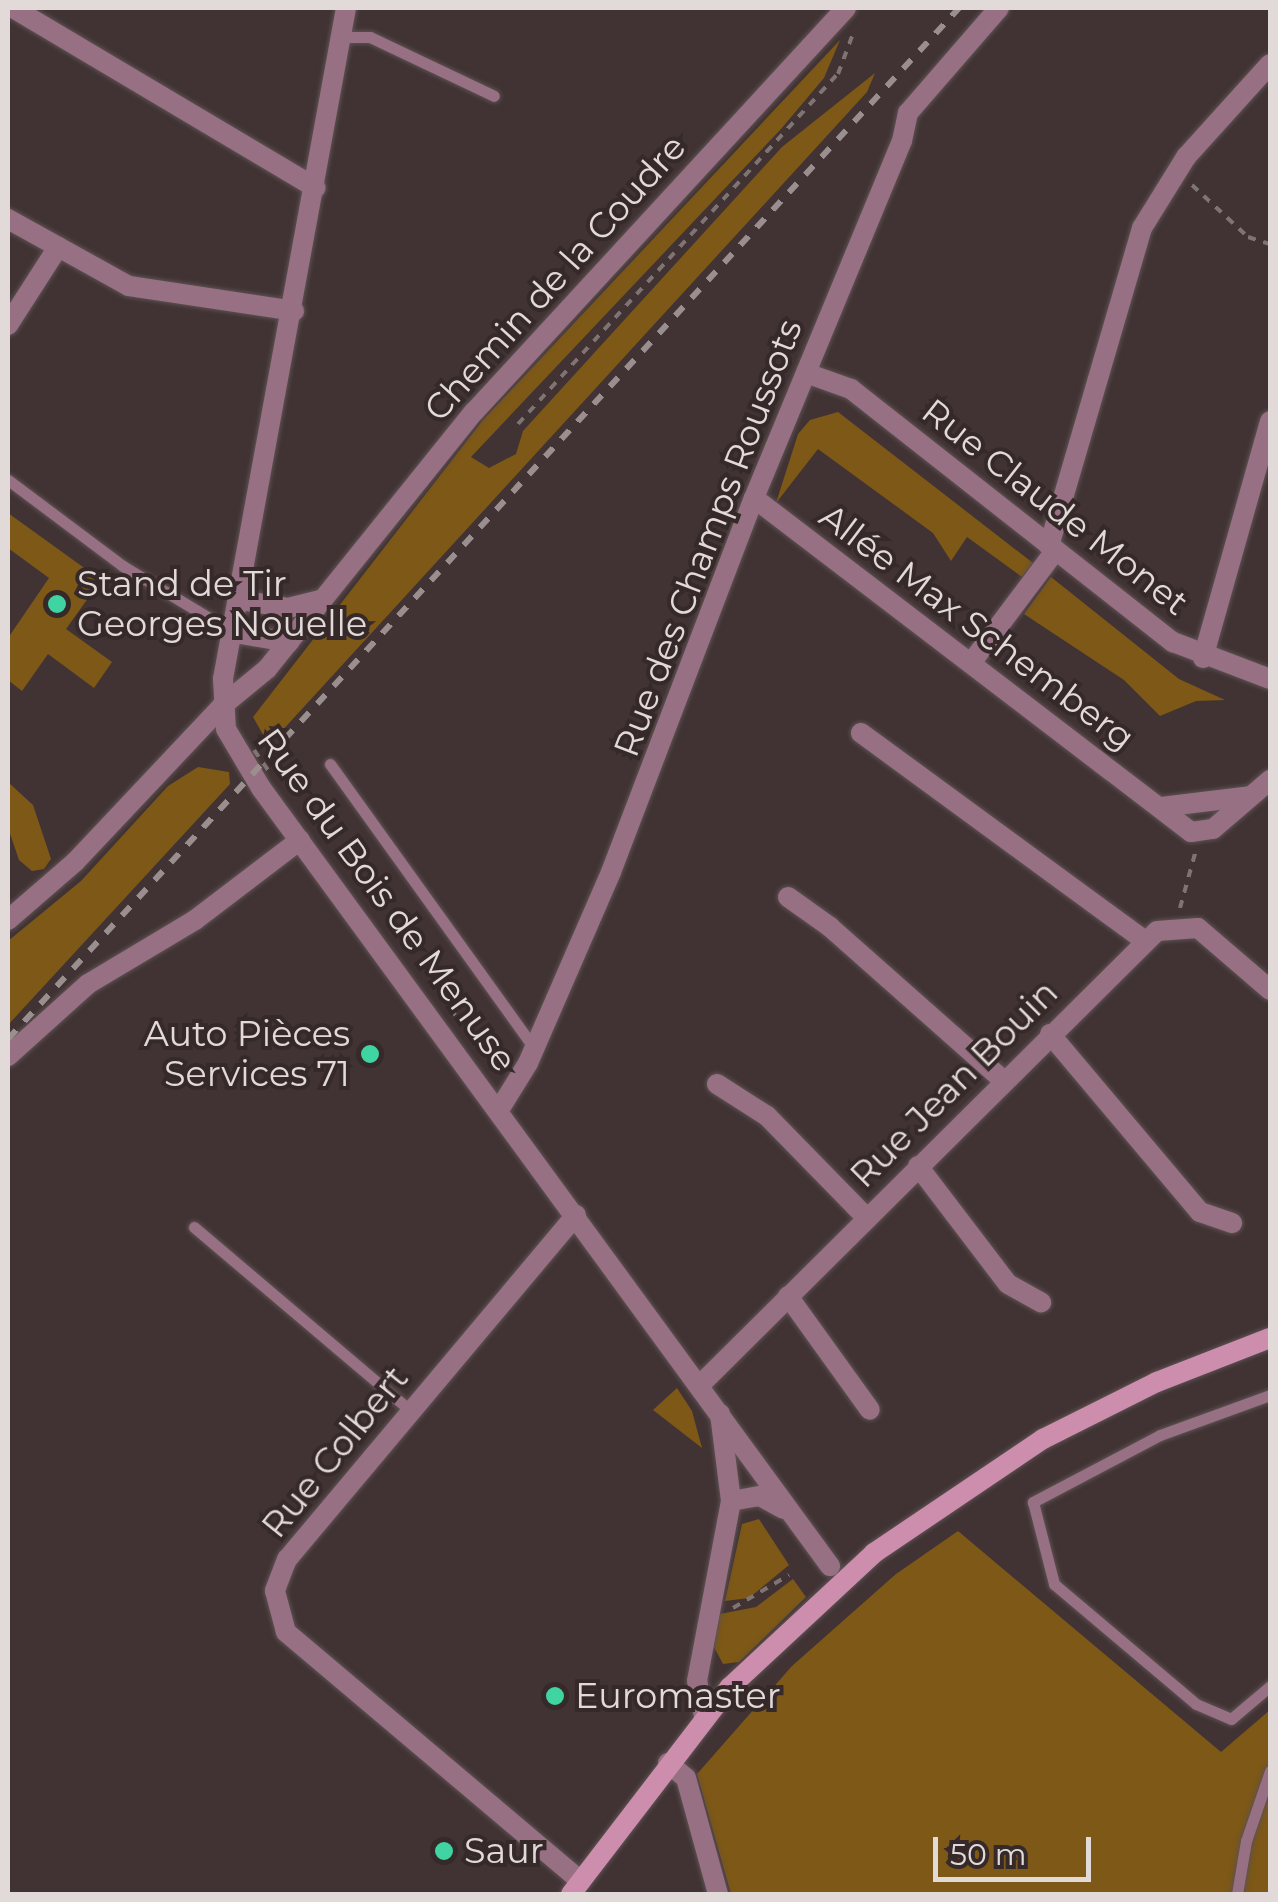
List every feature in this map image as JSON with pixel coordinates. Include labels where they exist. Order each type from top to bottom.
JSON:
[{"type":"main road","points":[[576,1888],[704,1716],[857,1567],[1043,1440],[1157,1382],[1270,1338]]},
{"type":"street","points":[[13,8],[316,188]]},
{"type":"street","name":"Rue du Bois de Menuse","points":[[346,8],[344,37],[222,706],[234,748],[702,1383],[783,1509],[830,1566]]},
{"type":"street","name":"Rue des Champs Roussots","points":[[499,1110],[534,1048],[647,782],[754,498],[914,100],[998,8]]},
{"type":"street","name":"Chemin de la Coudre","points":[[8,920],[75,862],[222,706],[289,642],[474,412],[850,15]]},
{"type":"street","points":[[971,663],[1052,548],[1132,255],[1175,170],[1270,64]]},
{"type":"street","points":[[8,219],[146,291],[294,311]]},
{"type":"street","points":[[8,325],[58,247]]},
{"type":"street","name":"Rue Claude Monet","points":[[806,373],[851,389],[1052,548],[1203,658],[1270,679]]},
{"type":"street","points":[[1203,658],[1270,421]]},
{"type":"street","name":"Allée Max Schemberg","points":[[754,498],[1198,835]]},
{"type":"street","points":[[240,600],[288,608],[322,599]]},
{"type":"street","points":[[234,633],[289,642]]},
{"type":"street","points":[[861,733],[1144,940]]},
{"type":"street","points":[[1198,835],[1270,780]]},
{"type":"street","points":[[1161,807],[1250,796]]},
{"type":"street","points":[[8,1056],[88,984],[195,920],[300,840]]},
{"type":"street","points":[[788,898],[830,926],[1003,1080]]},
{"type":"street","points":[[1176,927],[1212,936],[1270,990]]},
{"type":"street","name":"Rue Jean Bouin","points":[[702,1383],[1144,940],[1176,927]]},
{"type":"street","points":[[1050,1034],[1200,1212],[1232,1223]]},
{"type":"street","points":[[717,1084],[767,1116],[866,1217]]},
{"type":"street","points":[[918,1166],[1008,1284],[1041,1302]]},
{"type":"street","name":"Rue Colbert","points":[[576,1215],[287,1560],[276,1591],[277,1613],[286,1632],[576,1888]]},
{"type":"street","points":[[788,1296],[870,1410]]},
{"type":"street","name":"Rue du Bois de Menuse","points":[[704,1716],[697,1681],[731,1501],[720,1408]]},
{"type":"street","points":[[731,1501],[760,1496],[783,1509]]},
{"type":"street","points":[[818,1604],[830,1566],[857,1567]]},
{"type":"street","points":[[668,1763],[686,1778],[718,1894]]},
{"type":"lane","points":[[344,37],[370,37],[494,96]]},
{"type":"lane","points":[[8,480],[123,566],[234,633]]},
{"type":"lane","points":[[330,764],[534,1048]]},
{"type":"lane","points":[[194,1227],[410,1410]]},
{"type":"lane","points":[[1270,1395],[1160,1435],[1033,1502],[1054,1584],[1196,1704],[1231,1719],[1270,1686]]},
{"type":"lane","points":[[1237,1894],[1246,1841],[1270,1771]]},
{"type":"path","points":[[518,424],[838,74],[850,15]]},
{"type":"path","points":[[1175,170],[1248,237],[1270,244]]},
{"type":"path","points":[[254,750],[271,774]]},
{"type":"path","points":[[1176,927],[1198,835]]},
{"type":"path","points":[[710,1607],[751,1602],[789,1575]]},
{"type":"shaded area","points":[[840,40],[824,78],[781,129],[471,457],[489,468],[516,454],[523,431],[782,147],[875,73],[867,92],[269,745],[253,717],[483,420]]},
{"type":"shaded area","points":[[838,412],[1033,563],[1022,577],[967,537],[951,561],[933,533],[818,449],[776,503],[798,434],[810,420]]},
{"type":"shaded area","name":"Stand de Tir Georges Nouelle","points":[[8,513],[101,580],[66,629],[112,662],[94,688],[48,654],[22,691],[8,680],[8,638],[49,578],[8,548]]},
{"type":"shaded area","points":[[1051,577],[1179,679],[1225,700],[1196,701],[1160,716],[1124,680],[1024,614]]},
{"type":"shaded area","points":[[198,767],[229,772],[230,784],[8,1025],[8,941],[81,881],[168,786]]},
{"type":"shaded area","points":[[8,782],[33,805],[51,859],[44,869],[32,871],[19,860],[8,828]]},
{"type":"shaded area","points":[[677,1388],[692,1411],[702,1448],[653,1410]]},
{"type":"shaded area","points":[[759,1519],[789,1565],[749,1598],[725,1601],[742,1524]]},
{"type":"shaded area","points":[[958,1531],[1221,1752],[1270,1710],[1270,1894],[731,1894],[697,1774],[792,1666],[896,1574]]},
{"type":"shaded area","points":[[793,1579],[806,1597],[739,1662],[723,1664],[714,1647],[720,1614],[756,1607]]},
{"type":"railway","points":[[8,1039],[959,8]]},
{"type":"place","name":"Stand de Tir Georges Nouelle","points":[[57,604]]},
{"type":"place","name":"Auto Pièces Services 71","points":[[370,1054]]},
{"type":"place","name":"Euromaster","points":[[555,1696]]},
{"type":"place","name":"Saur","points":[[444,1851]]}]
